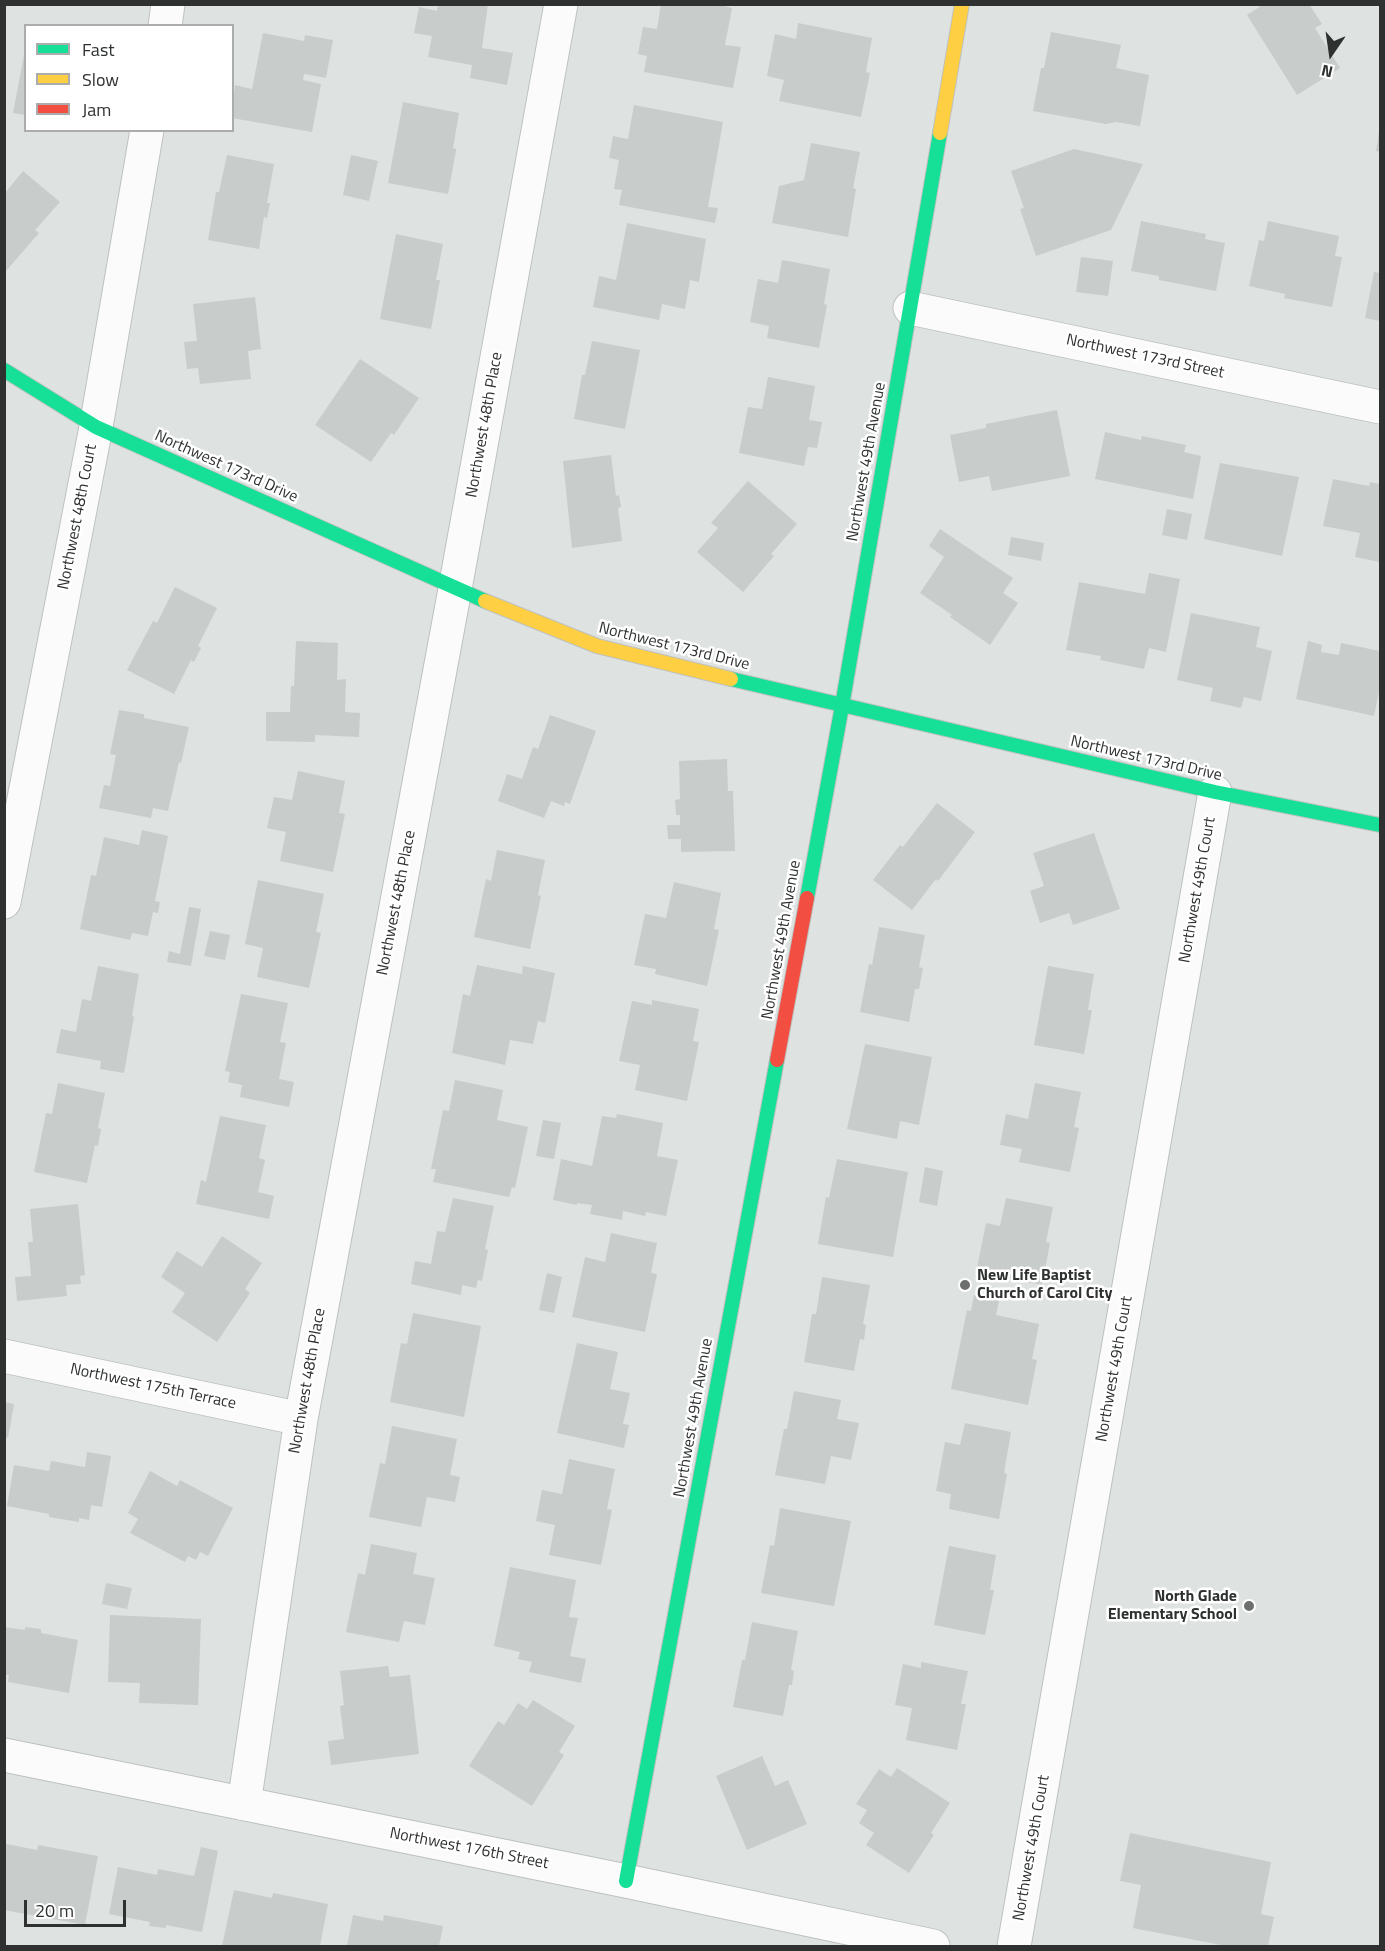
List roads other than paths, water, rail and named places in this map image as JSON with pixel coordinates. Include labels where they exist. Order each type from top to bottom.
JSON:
[{"type":"street","points":[[165,24],[168,4]]},
{"type":"street","name":"Northwest 48th Place","points":[[244,1804],[301,1419],[561,4]]},
{"type":"street","name":"Northwest 49th Avenue","points":[[626,1881],[842,706],[962,4]]},
{"type":"street","name":"Northwest 48th Court","points":[[4,902],[96,427],[147,132]]},
{"type":"street","name":"Northwest 173rd Street","points":[[910,308],[1380,407]]},
{"type":"street","name":"Northwest 173rd Drive","points":[[4,370],[96,427],[455,588],[597,646],[842,706],[1215,792],[1380,825]]},
{"type":"street","name":"Northwest 49th Court","points":[[1014,1947],[1215,792]]},
{"type":"street","name":"Northwest 175th Terrace","points":[[4,1356],[301,1419]]},
{"type":"street","name":"Northwest 176th Street","points":[[4,1755],[626,1881],[933,1947]]},
{"type":"place","name":"New Life Baptist Church of Carol City","points":[[965,1285]]},
{"type":"place","name":"North Glade Elementary School","points":[[1249,1606]]}]
